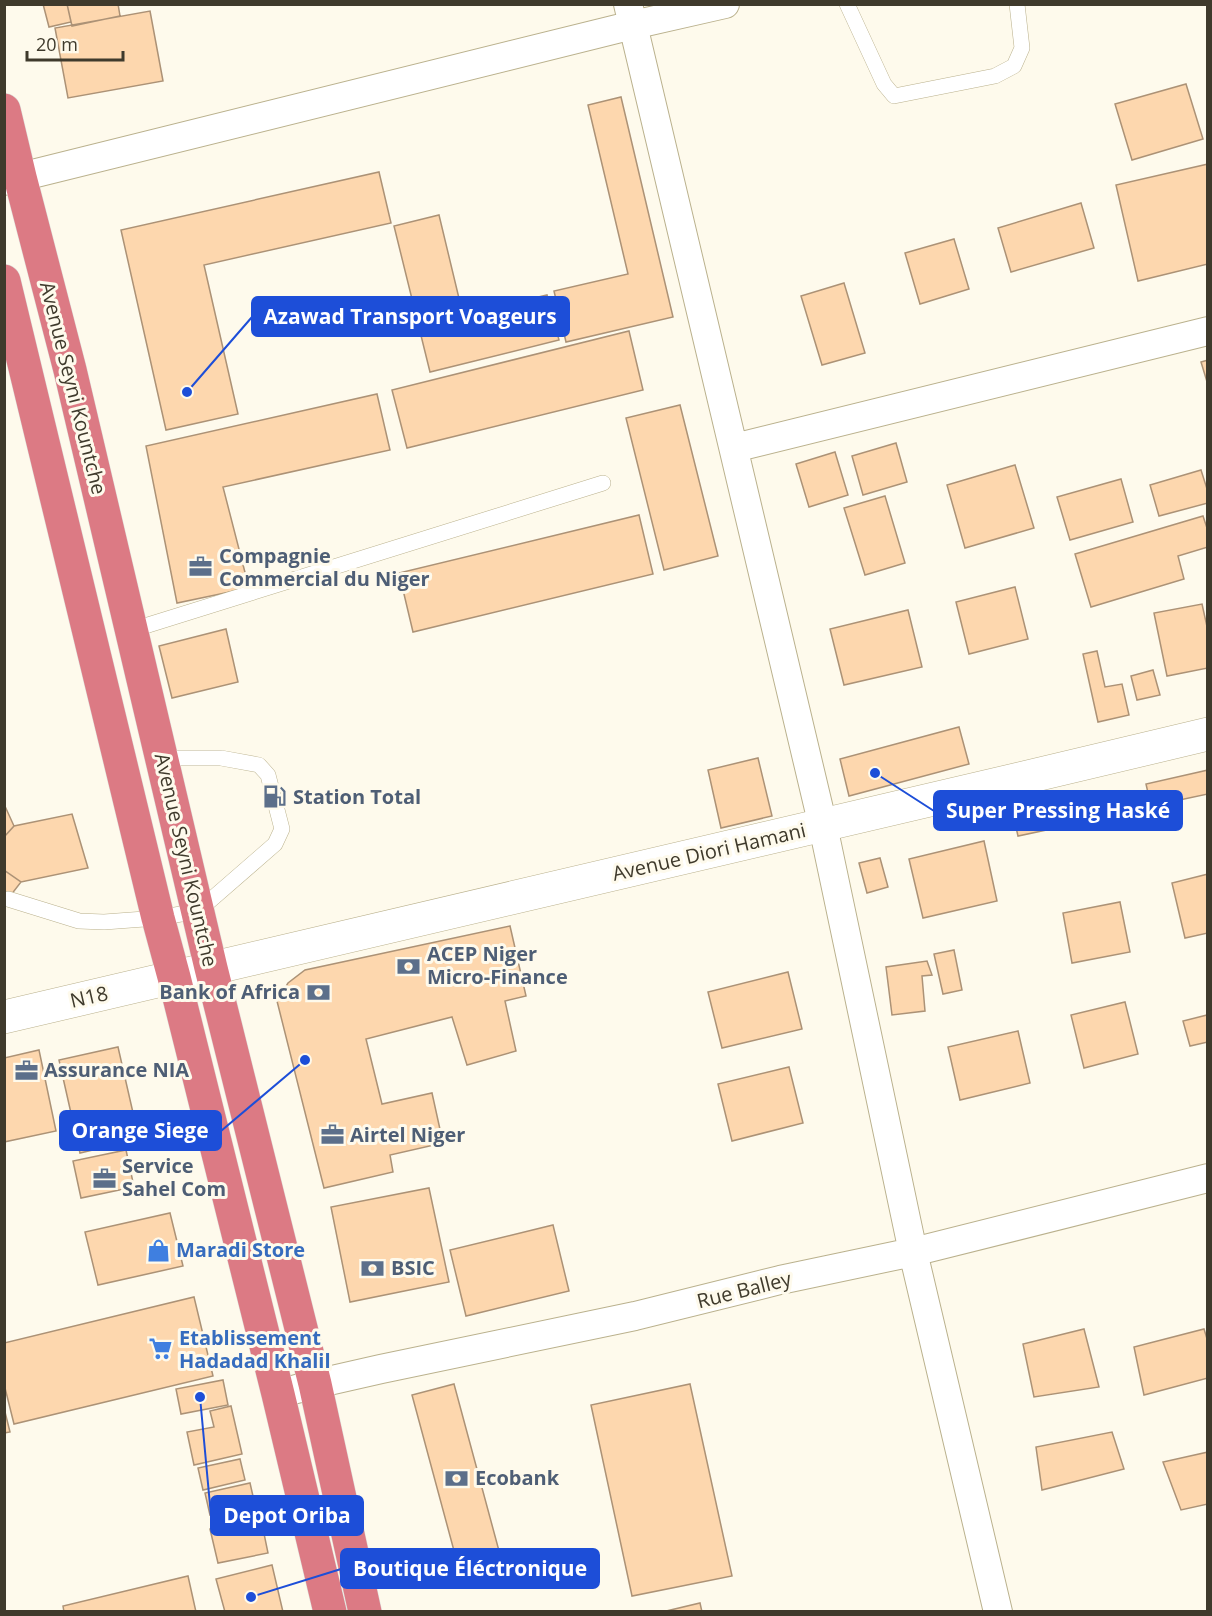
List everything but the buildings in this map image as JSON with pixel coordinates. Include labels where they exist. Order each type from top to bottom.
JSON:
[{"type":"highway","name":"Avenue Seyni Kountche","points":[[4,110],[12,179],[70,370],[211,968],[315,1384],[366,1611]]},
{"type":"highway","name":"Avenue Seyni Kountche","points":[[4,281],[158,918],[278,1394],[330,1611]]},
{"type":"main road","name":"Avenue Diori Hamani","points":[[174,977],[1208,734]]},
{"type":"main road","name":"N18","points":[[4,1017],[174,977]]},
{"type":"street","points":[[12,179],[631,15],[725,4]]},
{"type":"street","points":[[631,15],[824,826],[913,1252],[998,1611]]},
{"type":"street","points":[[734,448],[1208,331]]},
{"type":"street","name":"Rue Balley","points":[[278,1394],[315,1384],[635,1317],[780,1280],[913,1252],[1208,1178]]},
{"type":"lane","points":[[847,4],[884,84],[894,96],[995,76],[1014,66],[1022,48],[1017,4]]},
{"type":"lane","points":[[132,630],[603,483]]},
{"type":"lane","points":[[8,899],[79,921],[104,922],[158,918],[198,911],[275,844],[282,829],[268,775],[259,765],[221,758],[162,758]]},
{"type":"place","name":"Azawad Transport Voageurs","points":[[187,392]]},
{"type":"place","name":"Compagnie Commercial du Niger","points":[[201,567]]},
{"type":"place","name":"Super Pressing Haské","points":[[875,773]]},
{"type":"place","name":"Station Total","points":[[275,797]]},
{"type":"place","name":"ACEP Niger Micro-Finance","points":[[409,966]]},
{"type":"place","name":"Bank of Africa","points":[[318,992]]},
{"type":"place","name":"Orange Siege","points":[[305,1060]]},
{"type":"place","name":"Assurance NIA","points":[[26,1070]]},
{"type":"place","name":"Airtel Niger","points":[[332,1135]]},
{"type":"place","name":"Service Sahel Com","points":[[104,1178]]},
{"type":"place","name":"Maradi Store","points":[[158,1250]]},
{"type":"place","name":"BSIC","points":[[373,1268]]},
{"type":"place","name":"Etablissement Hadadad Khalil","points":[[161,1349]]},
{"type":"place","name":"Depot Oriba","points":[[200,1397]]},
{"type":"place","name":"Ecobank","points":[[457,1478]]},
{"type":"place","name":"Boutique Éléctronique","points":[[251,1597]]}]
